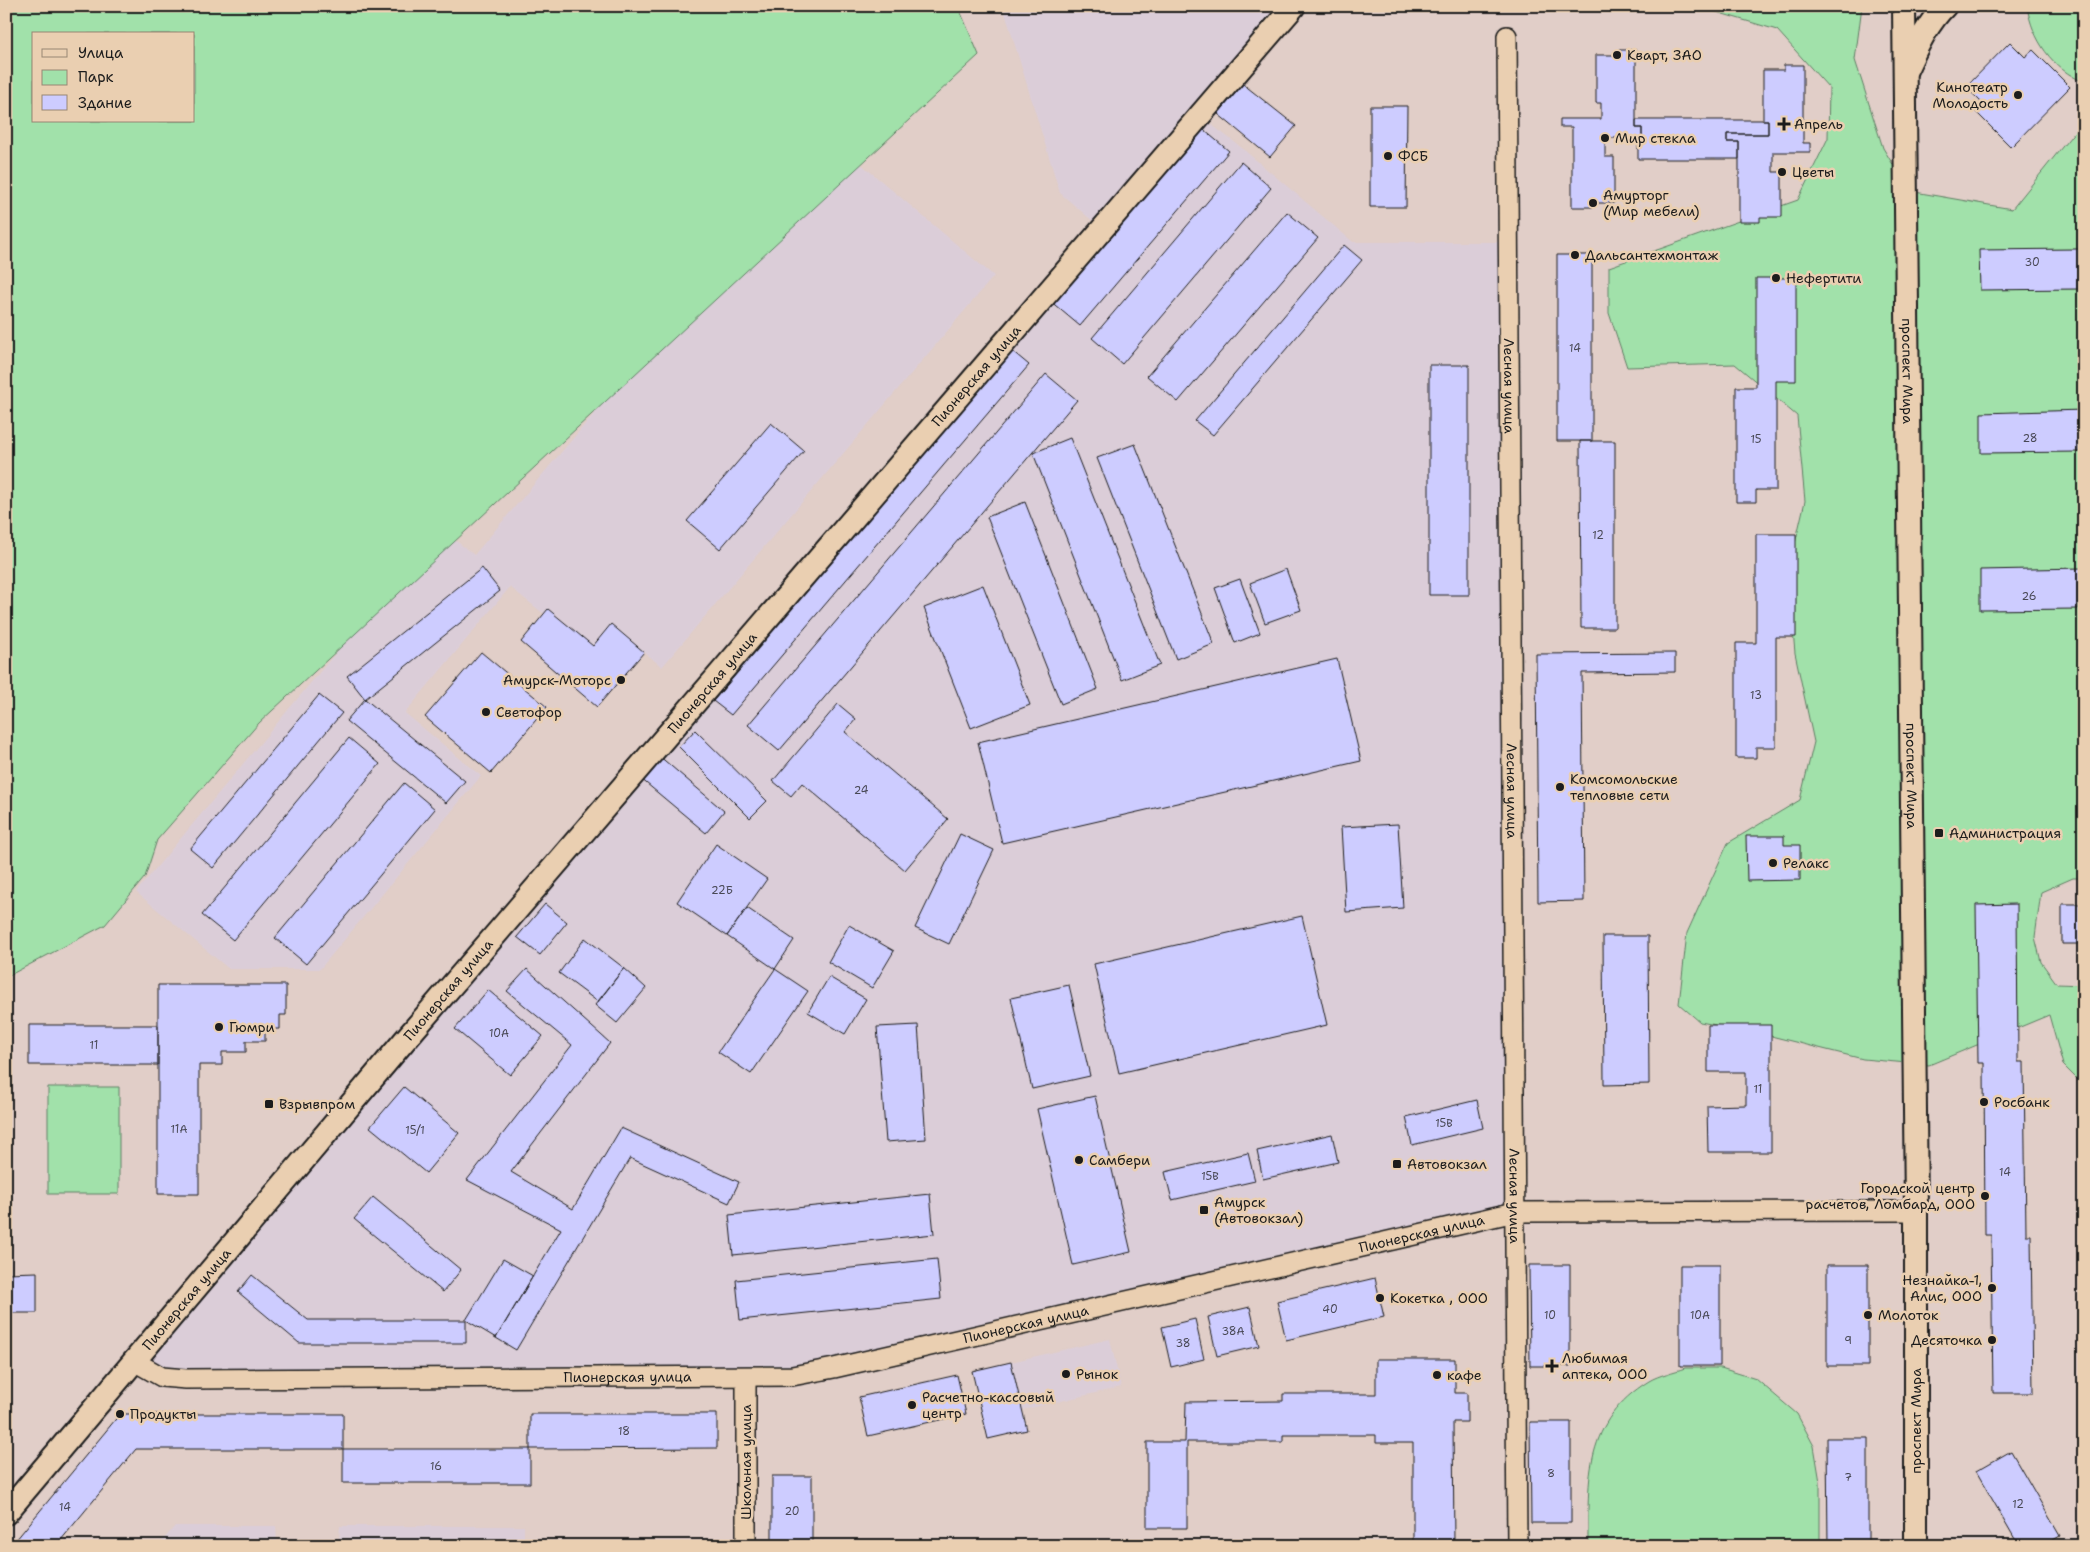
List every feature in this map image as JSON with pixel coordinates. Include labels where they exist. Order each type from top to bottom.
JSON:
[{"type":"street","name":"Пионерская улица","points":[[6,1513],[405,1040],[1294,6]]},
{"type":"street","name":"проспект Мира","points":[[1904,6],[1916,1211],[1916,1546]]},
{"type":"street","points":[[1905,73],[1933,10]]},
{"type":"street","name":"Лесная улица","points":[[1507,36],[1517,1546]]},
{"type":"street","name":"Пионерская улица","points":[[134,1361],[162,1377],[186,1379],[792,1376],[1515,1212],[1916,1211]]},
{"type":"street","name":"Школьная улица","points":[[746,1377],[746,1546]]},
{"type":"shaded area","points":[[1003,6],[1294,6],[1200,116],[1237,144],[1353,242],[1508,242],[1515,1212],[834,1368],[186,1379],[139,1366],[1102,229],[1060,193]]},
{"type":"shaded area","points":[[829,137],[994,276],[662,667],[611,624],[593,646],[549,610],[544,614],[510,587],[405,713],[481,776],[320,969],[229,969],[136,892],[440,528],[474,555]]},
{"type":"shaded area","name":"Рынок","points":[[1110,1339],[1121,1387],[1022,1410],[1011,1362]]},
{"type":"shaded area","points":[[175,1526],[276,1526],[277,1544],[339,1544],[340,1526],[524,1526],[524,1546],[158,1546]]},
{"type":"green space","points":[[6,6],[958,6],[979,55],[259,723],[157,840],[145,877],[105,925],[6,977]]},
{"type":"green space","points":[[1696,6],[1862,6],[1855,60],[1883,148],[1909,191],[2012,209],[2084,120],[2084,878],[2073,878],[2041,892],[2035,937],[2041,962],[2057,984],[2084,985],[2084,1086],[2063,1065],[2049,1015],[1929,1065],[1863,1059],[1759,1033],[1700,1022],[1679,1004],[1687,933],[1728,843],[1800,800],[1814,742],[1795,653],[1788,574],[1805,501],[1797,416],[1735,364],[1627,367],[1609,313],[1609,267],[1798,200],[1828,138],[1829,88],[1777,30]]},
{"type":"green space","points":[[2027,6],[2084,6],[2084,82],[2062,69],[2045,52],[2034,30]]},
{"type":"green space","points":[[48,1087],[119,1087],[119,1194],[48,1194]]},
{"type":"green space","points":[[1685,1368],[1721,1368],[1756,1379],[1797,1414],[1814,1446],[1820,1482],[1820,1546],[1588,1546],[1590,1474],[1594,1453],[1601,1433],[1612,1414],[1628,1397],[1649,1381]]},
{"type":"building","name":"Кинотеатр Молодость","points":[[2010,42],[2025,57],[2033,50],[2070,87],[2011,147],[1974,110],[1981,102],[1966,87]]},
{"type":"building","points":[[1617,50],[1636,50],[1636,128],[1642,128],[1642,138],[1605,138],[1605,157],[1614,157],[1614,203],[1593,203],[1593,207],[1572,207],[1572,127],[1560,127],[1560,119],[1601,119],[1601,103],[1596,103],[1596,55],[1617,55]]},
{"type":"building","points":[[1784,65],[1803,65],[1803,143],[1810,143],[1810,152],[1773,152],[1773,172],[1782,172],[1782,217],[1760,217],[1760,222],[1739,222],[1739,142],[1727,142],[1727,134],[1768,134],[1768,120],[1763,120],[1763,70],[1784,70]]},
{"type":"building","points":[[1243,84],[1296,126],[1270,157],[1218,114]]},
{"type":"building","name":"ФСБ","points":[[1370,106],[1407,106],[1406,207],[1370,207]]},
{"type":"building","points":[[1636,120],[1768,120],[1768,134],[1727,134],[1727,142],[1739,142],[1739,159],[1638,159],[1638,138],[1642,138],[1642,128],[1636,128]]},
{"type":"building","points":[[1198,125],[1229,151],[1080,326],[1049,300]]},
{"type":"building","points":[[1241,162],[1271,188],[1122,364],[1092,338]]},
{"type":"building","points":[[1287,212],[1318,238],[1178,402],[1147,376]]},
{"type":"building","points":[[1344,245],[1362,260],[1213,435],[1195,421]]},
{"type":"building","points":[[2084,247],[2084,273],[2078,276],[2078,289],[1980,290],[1979,250],[2077,249]]},
{"type":"building","points":[[1557,255],[1592,255],[1592,441],[1557,441]]},
{"type":"building","points":[[1756,278],[1796,278],[1796,381],[1776,381],[1776,490],[1756,490],[1756,502],[1736,502],[1736,387],[1756,387]]},
{"type":"building","points":[[1011,350],[1029,365],[731,715],[713,701]]},
{"type":"building","points":[[1429,365],[1469,365],[1469,595],[1429,595]]},
{"type":"building","points":[[1046,374],[1077,400],[779,751],[748,725]]},
{"type":"building","points":[[2084,410],[2084,423],[2079,425],[2079,452],[1981,453],[1981,413]]},
{"type":"building","points":[[771,423],[804,451],[720,549],[687,521]]},
{"type":"building","points":[[1070,438],[1160,665],[1122,680],[1033,453]]},
{"type":"building","points":[[1580,441],[1615,441],[1615,628],[1581,628]]},
{"type":"building","points":[[1135,444],[1214,644],[1176,659],[1097,458]]},
{"type":"building","points":[[1025,502],[1098,689],[1061,704],[987,517]]},
{"type":"building","points":[[1756,534],[1796,534],[1796,637],[1776,637],[1776,747],[1756,747],[1756,758],[1736,758],[1736,643],[1756,643]]},
{"type":"building","points":[[482,568],[500,591],[365,699],[347,676]]},
{"type":"building","points":[[2083,568],[2084,581],[2078,582],[2078,609],[1980,610],[1980,570]]},
{"type":"building","points":[[1286,569],[1301,610],[1265,623],[1250,583]]},
{"type":"building","points":[[1240,579],[1260,633],[1235,643],[1215,588]]},
{"type":"building","points":[[983,585],[1030,705],[971,728],[924,608]]},
{"type":"building","points":[[548,609],[593,646],[611,624],[644,652],[597,707],[521,642]]},
{"type":"building","name":"Светофор","points":[[481,652],[547,707],[491,773],[425,717]]},
{"type":"building","name":"Комсомольские тепловые сети","points":[[1675,653],[1675,672],[1582,673],[1584,901],[1538,902],[1536,654]]},
{"type":"building","points":[[1337,659],[1361,761],[1002,843],[978,742]]},
{"type":"building","points":[[319,695],[342,713],[213,868],[190,849]]},
{"type":"building","points":[[365,699],[465,781],[446,803],[346,721]]},
{"type":"building","points":[[838,704],[856,719],[845,732],[948,819],[905,870],[802,783],[791,796],[773,781]]},
{"type":"building","points":[[695,730],[767,801],[750,818],[679,747]]},
{"type":"building","points":[[349,738],[380,764],[233,940],[202,915]]},
{"type":"building","points":[[658,755],[724,811],[706,833],[640,778]]},
{"type":"building","points":[[404,783],[435,809],[306,964],[275,938]]},
{"type":"building","points":[[1398,824],[1403,908],[1346,912],[1341,827]]},
{"type":"building","points":[[960,834],[994,850],[949,944],[915,928]]},
{"type":"building","name":"Релакс","points":[[1746,836],[1784,836],[1784,845],[1800,845],[1800,880],[1747,881]]},
{"type":"building","points":[[716,844],[767,879],[727,936],[677,902]]},
{"type":"building","points":[[545,904],[567,922],[540,955],[517,937]]},
{"type":"building","points":[[2017,904],[2018,1062],[2024,1062],[2026,1235],[2031,1235],[2033,1393],[1993,1393],[1991,1235],[1985,1235],[1984,1063],[1978,1063],[1976,905]]},
{"type":"building","points":[[2062,904],[2084,904],[2084,944],[2062,944]]},
{"type":"building","points":[[747,908],[794,940],[775,969],[727,936]]},
{"type":"building","points":[[1302,916],[1327,1025],[1119,1073],[1094,964]]},
{"type":"building","points":[[849,925],[894,951],[872,988],[828,962]]},
{"type":"building","points":[[1603,936],[1648,936],[1649,1084],[1604,1085]]},
{"type":"building","points":[[585,938],[624,968],[598,1002],[559,973]]},
{"type":"building","points":[[624,968],[646,988],[617,1023],[595,1005]]},
{"type":"building","points":[[527,969],[610,1043],[511,1172],[573,1209],[621,1128],[739,1182],[729,1203],[630,1158],[516,1350],[496,1338],[561,1229],[467,1180],[572,1045],[507,991]]},
{"type":"building","points":[[775,969],[808,991],[751,1074],[718,1052]]},
{"type":"building","points":[[829,977],[866,999],[845,1034],[808,1012]]},
{"type":"building","points":[[158,985],[286,985],[286,1015],[280,1015],[280,1029],[265,1029],[265,1041],[246,1041],[246,1052],[222,1052],[222,1065],[199,1065],[199,1194],[158,1194]]},
{"type":"building","points":[[1069,985],[1090,1076],[1032,1089],[1011,998]]},
{"type":"building","points":[[488,990],[543,1036],[510,1075],[455,1029]]},
{"type":"building","points":[[29,1025],[158,1025],[158,1065],[29,1065]]},
{"type":"building","points":[[918,1025],[926,1139],[886,1142],[877,1027]]},
{"type":"building","points":[[1708,1025],[1771,1025],[1771,1152],[1708,1152],[1707,1106],[1746,1105],[1746,1072],[1708,1072]]},
{"type":"building","points":[[404,1087],[459,1133],[426,1173],[370,1127]]},
{"type":"building","name":"Самбери","points":[[1095,1096],[1131,1252],[1073,1265],[1037,1109]]},
{"type":"building","points":[[1477,1100],[1483,1128],[1412,1145],[1406,1117]]},
{"type":"building","points":[[1332,1134],[1338,1162],[1263,1179],[1257,1151]]},
{"type":"building","points":[[1248,1153],[1255,1181],[1172,1200],[1165,1172]]},
{"type":"building","points":[[930,1194],[934,1234],[733,1255],[729,1215]]},
{"type":"building","points":[[373,1197],[461,1270],[443,1292],[354,1219]]},
{"type":"building","points":[[503,1259],[533,1276],[496,1338],[466,1320]]},
{"type":"building","points":[[937,1259],[941,1299],[740,1320],[736,1280]]},
{"type":"building","points":[[1529,1265],[1570,1265],[1570,1366],[1530,1366]]},
{"type":"building","points":[[1680,1265],[1720,1265],[1720,1366],[1680,1366]]},
{"type":"building","points":[[1827,1265],[1868,1265],[1868,1366],[1827,1366]]},
{"type":"building","points":[[37,1272],[37,1313],[6,1313],[6,1273]]},
{"type":"building","points":[[252,1275],[308,1320],[466,1320],[466,1343],[299,1343],[238,1292]]},
{"type":"building","points":[[1375,1278],[1384,1317],[1286,1340],[1277,1301]]},
{"type":"building","points":[[1250,1307],[1259,1346],[1217,1356],[1208,1317]]},
{"type":"building","points":[[1195,1319],[1204,1359],[1171,1367],[1162,1327]]},
{"type":"building","points":[[1376,1359],[1455,1359],[1455,1393],[1467,1393],[1467,1422],[1453,1422],[1454,1546],[1413,1546],[1413,1443],[1376,1443],[1376,1435],[1283,1435],[1283,1442],[1187,1442],[1187,1528],[1147,1528],[1147,1442],[1185,1442],[1186,1402],[1283,1401],[1283,1394],[1376,1394]]},
{"type":"building","points":[[1011,1362],[1027,1430],[988,1439],[972,1371]]},
{"type":"building","name":"Расчетно-кассовый центр","points":[[957,1375],[966,1414],[868,1436],[859,1397]]},
{"type":"building","points":[[120,1414],[343,1414],[343,1449],[136,1449],[56,1546],[11,1546]]},
{"type":"building","points":[[530,1414],[717,1414],[717,1448],[530,1449]]},
{"type":"building","points":[[1530,1422],[1571,1422],[1571,1523],[1531,1523]]},
{"type":"building","points":[[1827,1438],[1868,1438],[1868,1546],[1828,1546]]},
{"type":"building","points":[[343,1449],[530,1449],[530,1483],[343,1483]]},
{"type":"building","points":[[2011,1451],[2060,1536],[2043,1546],[2019,1546],[1976,1471]]},
{"type":"building","points":[[772,1476],[812,1476],[812,1546],[772,1546]]},
{"type":"place","name":"Кварт, ЗАО","points":[[1617,55]]},
{"type":"place","name":"Кинотеатр Молодость","points":[[2018,95]]},
{"type":"place","name":"Апрель","points":[[1784,124]]},
{"type":"place","name":"Мир стекла","points":[[1605,138]]},
{"type":"place","name":"ФСБ","points":[[1388,156]]},
{"type":"place","name":"Цветы","points":[[1782,172]]},
{"type":"place","name":"Амурторг (Мир мебели)","points":[[1593,203]]},
{"type":"place","name":"Дальсантехмонтаж","points":[[1575,255]]},
{"type":"place","name":"Нефертити","points":[[1776,278]]},
{"type":"place","name":"Амурск-Моторс","points":[[621,680]]},
{"type":"place","name":"Светофор","points":[[486,712]]},
{"type":"place","name":"Комсомольские тепловые сети","points":[[1560,787]]},
{"type":"place","name":"Администрация","points":[[1939,833]]},
{"type":"place","name":"Релакс","points":[[1773,863]]},
{"type":"place","name":"Гюмри","points":[[219,1027]]},
{"type":"place","name":"Росбанк","points":[[1984,1102]]},
{"type":"place","name":"Взрывпром","points":[[269,1104]]},
{"type":"place","name":"Самбери","points":[[1079,1160]]},
{"type":"place","name":"Автовокзал","points":[[1397,1164]]},
{"type":"place","name":"Городской центр расчетов, Ломбард, ООО","points":[[1985,1196]]},
{"type":"place","name":"Амурск (Автовокзал)","points":[[1204,1210]]},
{"type":"place","name":"Незнайка-1, Алис, ООО","points":[[1992,1288]]},
{"type":"place","name":"Кокетка , ООО","points":[[1380,1298]]},
{"type":"place","name":"Молоток","points":[[1868,1315]]},
{"type":"place","name":"Десяточка","points":[[1992,1340]]},
{"type":"place","name":"Любимая аптека, ООО","points":[[1552,1366]]},
{"type":"place","name":"Рынок","points":[[1066,1374]]},
{"type":"place","name":"кафе","points":[[1437,1375]]},
{"type":"place","name":"Расчетно-кассовый центр","points":[[912,1405]]},
{"type":"place","name":"Продукты","points":[[120,1414]]}]
